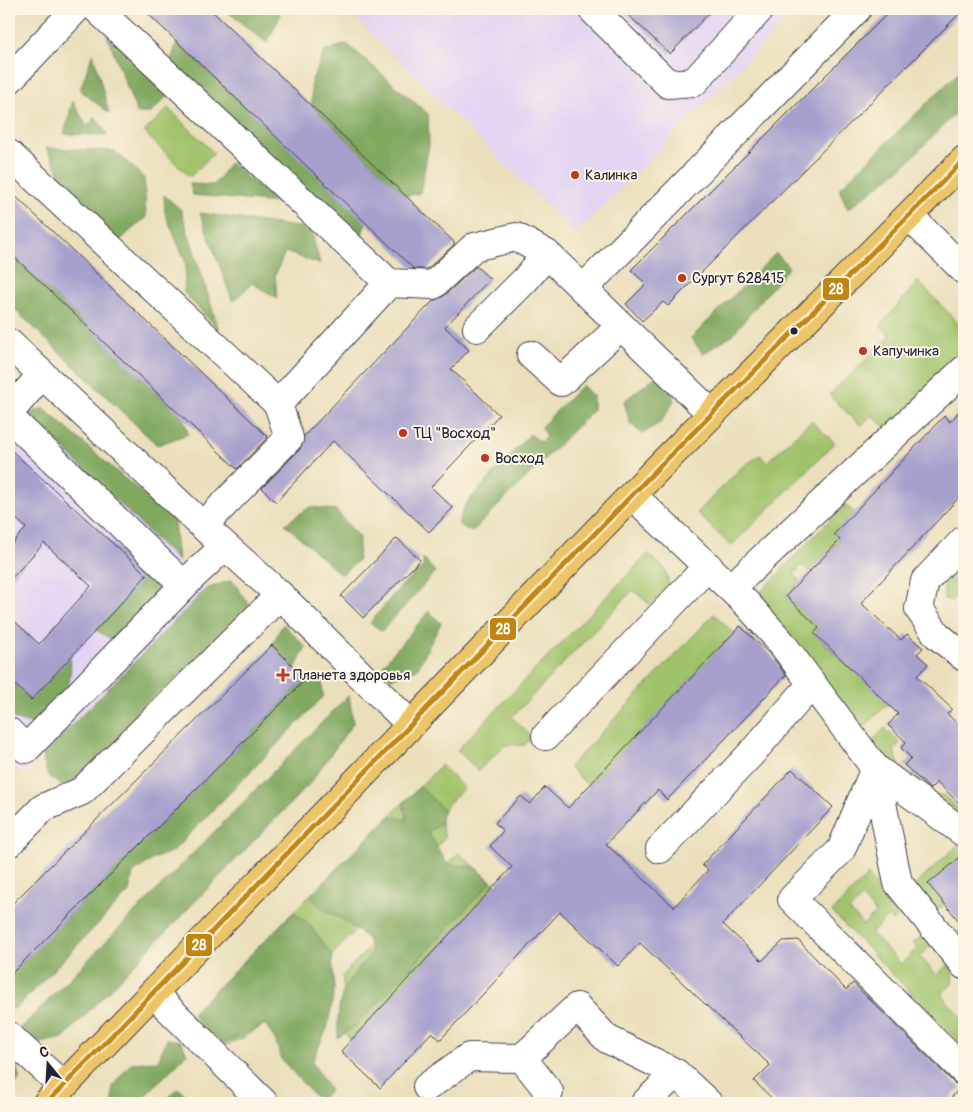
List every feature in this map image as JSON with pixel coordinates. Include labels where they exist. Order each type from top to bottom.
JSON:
[{"type":"main road","points":[[55,1095],[632,495],[964,160]]},
{"type":"lane","points":[[9,80],[76,9]]},
{"type":"lane","points":[[97,9],[389,283],[433,285],[474,247],[516,237],[547,254],[711,414]]},
{"type":"lane","points":[[592,9],[668,84],[694,82],[760,9]]},
{"type":"lane","points":[[583,289],[857,9]]},
{"type":"lane","points":[[9,154],[278,404],[289,438],[204,526]]},
{"type":"lane","points":[[909,216],[962,263]]},
{"type":"lane","points":[[477,328],[525,280],[547,254]]},
{"type":"lane","points":[[278,404],[389,283]]},
{"type":"lane","points":[[531,355],[561,382],[621,326]]},
{"type":"lane","points":[[9,342],[225,546],[280,595],[412,725]]},
{"type":"lane","points":[[731,588],[964,370]]},
{"type":"lane","points":[[9,414],[42,374]]},
{"type":"lane","points":[[9,417],[184,586]]},
{"type":"lane","points":[[632,495],[731,588],[780,641],[811,685],[875,768],[964,833]]},
{"type":"lane","points":[[964,540],[925,581],[919,609],[937,635],[964,657]]},
{"type":"lane","points":[[9,732],[26,749],[225,546]]},
{"type":"lane","points":[[546,736],[708,566]]},
{"type":"lane","points":[[9,843],[44,808],[82,791],[280,595]]},
{"type":"lane","points":[[660,849],[750,755],[811,685]]},
{"type":"lane","points":[[875,768],[898,883],[964,965]]},
{"type":"lane","points":[[875,768],[841,850],[792,899],[964,1072]]},
{"type":"lane","points":[[153,993],[264,1103]]},
{"type":"lane","points":[[427,1087],[469,1057],[522,1058],[577,1007],[607,1039],[676,1073],[708,1103]]},
{"type":"lane","points":[[9,1036],[55,1095]]},
{"type":"lane","points":[[522,1058],[549,1092],[544,1103]]},
{"type":"lane","points":[[645,1103],[676,1073]]},
{"type":"shaded area","name":"Калинка","points":[[346,9],[797,9],[576,234]]},
{"type":"shaded area","points":[[9,395],[206,589],[22,775],[9,762]]},
{"type":"green space","points":[[224,9],[276,9],[280,16],[267,43]]},
{"type":"green space","points":[[107,35],[171,92],[151,113],[137,113]]},
{"type":"green space","points":[[177,42],[366,222],[361,238],[350,232],[344,217],[331,215],[169,67]]},
{"type":"green space","points":[[347,44],[428,114],[429,145],[420,193],[405,196],[312,106],[311,82],[325,51]]},
{"type":"green space","points":[[93,53],[109,113],[80,90]]},
{"type":"green space","points":[[964,67],[964,104],[904,166],[848,209],[839,189]]},
{"type":"green space","points":[[73,101],[87,127],[95,117],[108,135],[64,134]]},
{"type":"green space","points":[[168,108],[214,153],[190,177],[144,132]]},
{"type":"green space","points":[[46,148],[115,151],[144,178],[146,217],[119,241],[57,184],[59,171]]},
{"type":"green space","points":[[230,163],[278,203],[193,195],[190,184],[214,185]]},
{"type":"green space","points":[[164,195],[181,210],[219,330],[184,293],[186,263],[165,213]]},
{"type":"green space","points":[[200,213],[311,229],[320,264],[285,252],[275,275],[277,298],[252,283],[233,302]]},
{"type":"green space","points":[[9,252],[184,419],[188,434],[157,445],[9,304]]},
{"type":"green space","points":[[776,253],[789,267],[733,334],[703,354],[691,338]]},
{"type":"green space","points":[[918,281],[960,325],[964,322],[964,353],[888,430],[872,415],[861,426],[829,395],[890,337],[881,325]]},
{"type":"green space","points":[[656,376],[671,382],[674,401],[661,422],[642,434],[630,423],[624,401]]},
{"type":"green space","points":[[582,385],[593,396],[593,410],[472,532],[458,524],[465,505],[530,434],[541,442],[546,436],[541,427]]},
{"type":"green space","points":[[43,408],[174,521],[178,561],[28,414]]},
{"type":"green space","points":[[811,421],[835,443],[731,546],[697,513],[740,469],[760,455],[767,462]]},
{"type":"green space","points":[[845,504],[858,516],[846,521],[834,534],[840,540],[810,572],[802,565],[794,574],[800,581],[786,596],[819,627],[814,634],[869,685],[894,698],[862,729],[754,599]]},
{"type":"green space","points":[[310,507],[336,510],[359,538],[358,560],[341,575],[285,524]]},
{"type":"green space","points":[[131,544],[163,578],[150,606],[136,621],[111,639],[96,630],[122,552]]},
{"type":"green space","points":[[648,554],[665,569],[669,585],[650,605],[633,590],[512,717],[532,737],[525,745],[505,745],[478,771],[457,750]]},
{"type":"green space","points":[[964,557],[964,587],[951,601],[944,599],[944,577]]},
{"type":"green space","points":[[423,558],[435,572],[382,631],[370,623],[398,589],[423,566]]},
{"type":"green space","points":[[232,580],[251,607],[71,792],[48,776],[42,756],[206,589]]},
{"type":"green space","points":[[429,611],[441,623],[417,669],[390,679],[383,665]]},
{"type":"green space","points":[[714,614],[734,633],[589,786],[569,767]]},
{"type":"green space","points":[[283,624],[306,647],[295,668],[272,645]]},
{"type":"green space","points":[[70,657],[71,670],[67,689],[57,703],[33,725],[14,719],[9,713],[9,679],[31,699]]},
{"type":"green space","points":[[306,679],[322,681],[323,697],[173,851],[153,859],[133,873],[129,892],[17,1007],[9,1010],[9,976]]},
{"type":"green space","points":[[349,695],[353,723],[310,783],[63,1038],[40,1043],[21,1028]]},
{"type":"green space","points":[[885,728],[900,743],[894,750],[899,765],[910,776],[915,771],[923,779],[918,784],[930,795],[943,795],[964,814],[964,825],[899,770],[872,741]]},
{"type":"green space","points":[[441,765],[464,788],[447,805],[442,815],[442,829],[445,838],[265,1024],[243,1038],[220,1047],[193,1022],[193,1012]]},
{"type":"green space","points":[[420,787],[443,809],[440,824],[428,832],[447,864],[475,867],[491,882],[360,1022],[338,1038],[339,1010],[344,991],[372,952],[367,938],[342,919],[324,910],[310,896],[391,816],[407,820],[403,803]]},
{"type":"green space","points":[[961,842],[964,845],[964,857],[945,904],[936,911],[914,886]]},
{"type":"green space","points":[[459,853],[496,885],[351,1040],[344,1033],[343,975]]},
{"type":"green space","points":[[868,875],[902,913],[893,921],[888,917],[871,933],[901,964],[917,948],[913,943],[922,936],[931,945],[920,957],[937,975],[949,964],[953,970],[952,984],[941,994],[964,1020],[964,1047],[832,912]],"holes":[[[862,898],[876,913],[863,925],[849,910]]]},
{"type":"green space","points":[[294,912],[308,923],[332,955],[334,990],[328,1026],[312,1062],[330,1091],[318,1100],[281,1059],[276,1041],[265,1024],[224,1043],[206,1030],[193,1012]]},
{"type":"green space","points":[[167,1039],[181,1041],[187,1054],[138,1103],[113,1103],[113,1086],[131,1063],[158,1061]]},
{"type":"green space","points":[[11,1049],[20,1079],[9,1092],[9,1051]]},
{"type":"green space","points":[[178,1088],[195,1103],[163,1103]]},
{"type":"building","points":[[143,9],[210,9],[454,242],[454,245],[427,269],[414,269]]},
{"type":"building","points":[[622,9],[713,9],[670,54]]},
{"type":"building","points":[[892,9],[964,9],[668,306],[663,302],[642,321],[626,304],[646,284],[631,270]]},
{"type":"building","points":[[9,190],[268,437],[237,469],[9,252]]},
{"type":"building","name":"ТЦ \"Восход\"","points":[[476,266],[490,279],[445,327],[469,350],[451,369],[499,415],[431,487],[453,508],[429,532],[333,441],[276,502],[262,488],[300,449],[304,436],[433,301],[444,296]]},
{"type":"building","points":[[964,406],[964,492],[861,603],[901,640],[907,634],[923,648],[917,654],[928,664],[917,676],[952,709],[947,714],[964,730],[964,808],[937,782],[930,789],[904,765],[911,758],[901,748],[906,742],[888,725],[898,714],[814,633],[819,628],[786,596],[840,540],[834,534],[944,416],[950,422]]},
{"type":"building","points":[[9,448],[147,575],[31,700],[9,679],[9,616],[39,644],[91,586],[44,543],[9,581],[9,547],[26,528],[9,512]]},
{"type":"building","points":[[397,538],[420,560],[363,618],[341,596]]},
{"type":"building","points":[[740,626],[771,655],[786,675],[667,800],[658,790],[606,844],[674,907],[708,870],[702,865],[792,769],[833,807],[723,924],[762,961],[783,941],[798,940],[846,990],[853,983],[953,1082],[961,1087],[946,1103],[777,1103],[754,1081],[770,1065],[640,943],[618,966],[560,912],[440,1040],[432,1032],[380,1088],[341,1051],[512,867],[490,846],[503,831],[495,823],[521,796],[530,804],[545,787],[568,808]]},
{"type":"building","points":[[272,645],[306,679],[9,976],[9,907]]},
{"type":"building","points":[[964,854],[964,927],[928,884]]},
{"type":"transit line","name":"28","points":[[47,1103],[658,468],[964,160]]},
{"type":"place","name":"Калинка","points":[[575,175]]},
{"type":"place","name":"Сургут 628415","points":[[682,278]]},
{"type":"place","name":"Капучинка","points":[[863,351]]},
{"type":"place","name":"ТЦ \"Восход\"","points":[[403,433]]},
{"type":"place","name":"Восход","points":[[485,458]]},
{"type":"place","name":"Планета здоровья","points":[[283,675]]}]
